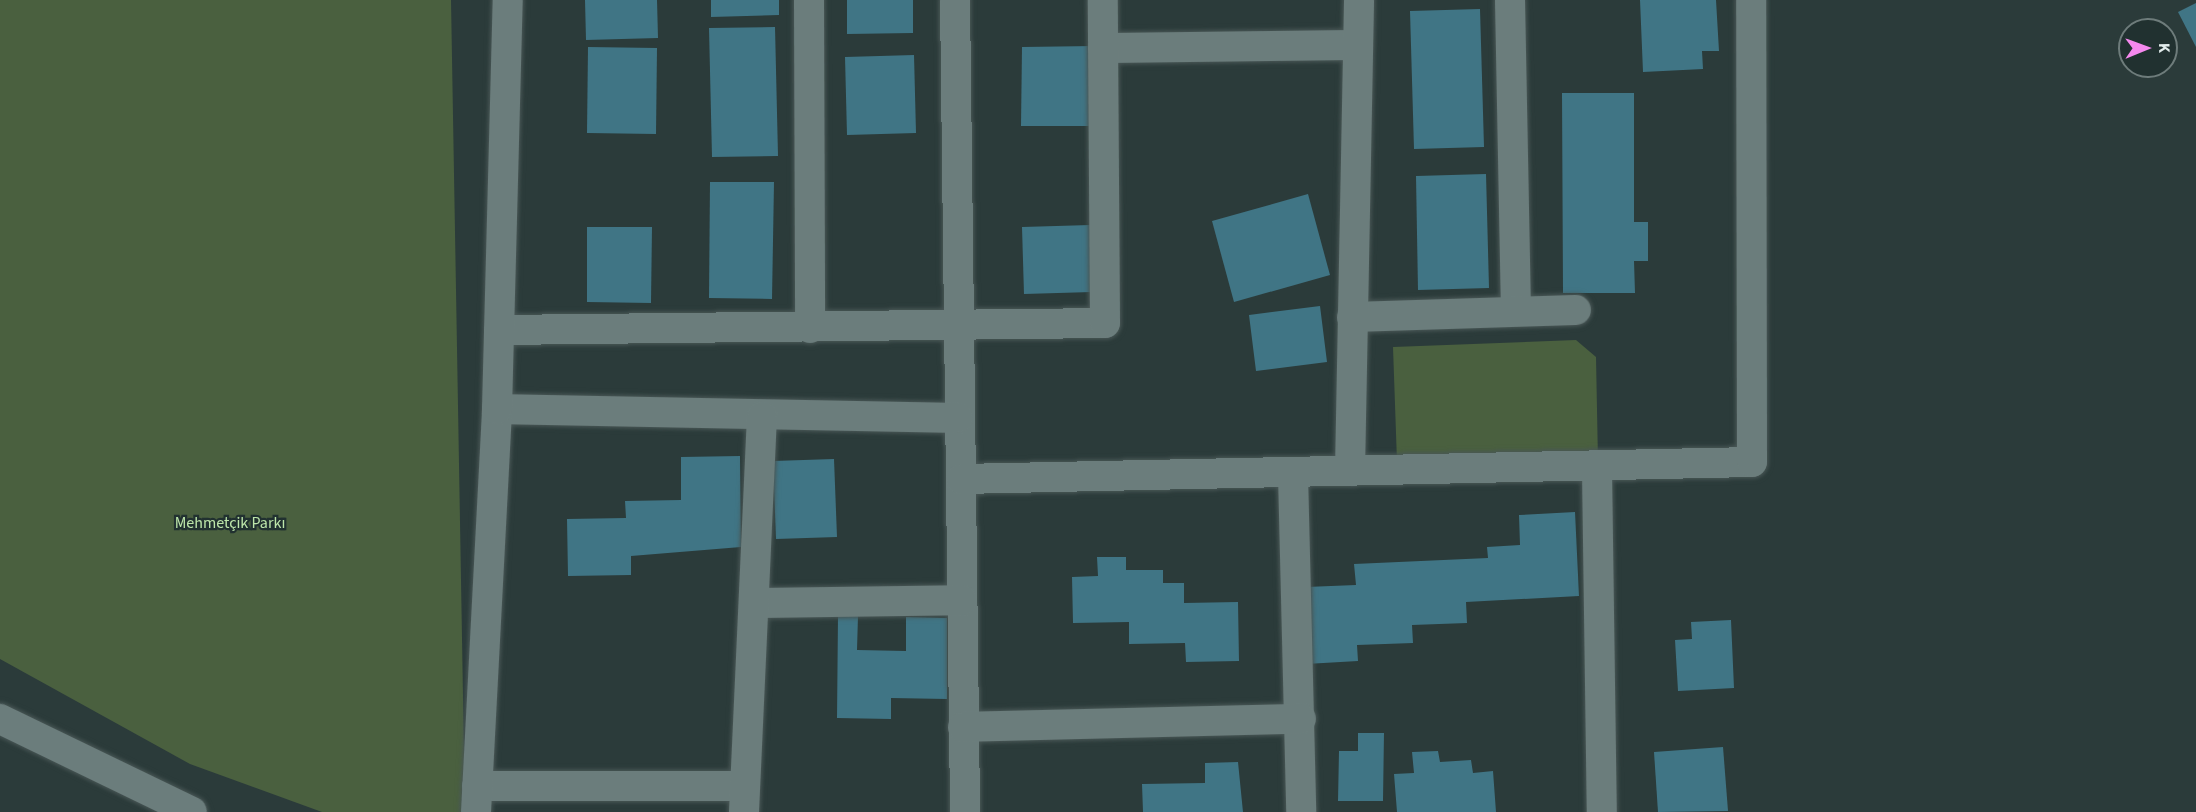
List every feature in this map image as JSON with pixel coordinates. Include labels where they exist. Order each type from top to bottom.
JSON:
[{"type":"street","points":[[508,0],[497,409],[476,799],[744,799],[756,603],[762,416]]},
{"type":"street","points":[[809,0],[810,328]]},
{"type":"street","points":[[955,0],[958,418],[961,478],[965,812]]},
{"type":"street","points":[[499,330],[1104,324],[1103,0]]},
{"type":"street","points":[[1350,471],[1359,0]]},
{"type":"street","points":[[1510,0],[1516,311]]},
{"type":"street","points":[[961,478],[1597,469],[1752,462],[1751,0]]},
{"type":"street","points":[[1103,48],[1358,45]]},
{"type":"street","points":[[1352,317],[1576,310]]},
{"type":"street","points":[[497,409],[762,416],[958,418]]},
{"type":"street","points":[[1597,469],[1602,812]]},
{"type":"street","points":[[1293,474],[1301,719],[1301,812]]},
{"type":"street","points":[[756,603],[962,600]]},
{"type":"street","points":[[0,719],[192,812]]},
{"type":"street","points":[[963,727],[1301,719]]},
{"type":"green space","name":"Mehmetçik Parkı","points":[[0,0],[451,0],[465,812],[322,812],[190,764],[0,659]]},
{"type":"green space","points":[[1576,340],[1596,357],[1598,462],[1397,462],[1393,347]]},
{"type":"building","points":[[585,0],[657,0],[658,38],[586,40]]},
{"type":"building","points":[[711,0],[779,0],[779,15],[711,17]]},
{"type":"building","points":[[847,0],[913,0],[913,33],[847,34]]},
{"type":"building","points":[[1640,0],[1716,0],[1719,51],[1702,51],[1703,69],[1643,72]]},
{"type":"building","points":[[2196,3],[2196,47],[2178,12]]},
{"type":"building","points":[[1480,9],[1484,147],[1414,149],[1410,11]]},
{"type":"building","points":[[775,27],[778,156],[712,157],[709,28]]},
{"type":"building","points":[[1094,46],[1094,126],[1021,126],[1022,47]]},
{"type":"building","points":[[588,47],[657,48],[656,134],[587,133]]},
{"type":"building","points":[[914,55],[916,133],[847,135],[845,57]]},
{"type":"building","points":[[1562,93],[1634,93],[1634,222],[1648,222],[1648,261],[1634,261],[1635,293],[1563,293]]},
{"type":"building","points":[[1486,174],[1489,288],[1418,290],[1416,176]]},
{"type":"building","points":[[710,182],[774,182],[772,299],[709,298]]},
{"type":"building","points":[[1308,194],[1330,275],[1234,302],[1212,221]]},
{"type":"building","points":[[1090,225],[1092,292],[1024,294],[1022,227]]},
{"type":"building","points":[[587,227],[652,227],[651,303],[587,302]]},
{"type":"building","points":[[1320,306],[1327,362],[1256,371],[1249,315]]},
{"type":"building","points":[[740,456],[741,547],[631,556],[631,575],[568,576],[567,519],[626,518],[625,501],[681,500],[681,457]]},
{"type":"building","points":[[834,459],[837,537],[776,539],[773,461]]},
{"type":"building","points":[[1575,512],[1579,596],[1466,602],[1467,623],[1412,625],[1413,643],[1357,645],[1358,661],[1306,664],[1306,587],[1356,585],[1354,564],[1488,558],[1487,547],[1520,545],[1519,515]]},
{"type":"building","points":[[1097,557],[1126,557],[1126,570],[1163,570],[1163,583],[1184,583],[1184,603],[1238,602],[1239,661],[1186,662],[1185,643],[1129,644],[1129,622],[1073,623],[1072,577],[1098,576]]},
{"type":"building","points":[[838,615],[858,616],[857,650],[906,651],[906,617],[947,618],[947,699],[891,698],[891,719],[837,718]]},
{"type":"building","points":[[1731,620],[1734,688],[1678,691],[1675,640],[1692,639],[1691,622]]},
{"type":"building","points":[[1358,733],[1384,733],[1383,801],[1338,801],[1339,751],[1358,751]]},
{"type":"building","points":[[1723,747],[1728,811],[1658,812],[1654,752]]},
{"type":"building","points":[[1438,751],[1440,762],[1471,760],[1473,773],[1493,771],[1496,812],[1397,812],[1394,774],[1414,773],[1412,752]]},
{"type":"building","points":[[1238,762],[1243,812],[1143,812],[1142,784],[1205,783],[1205,763]]}]
